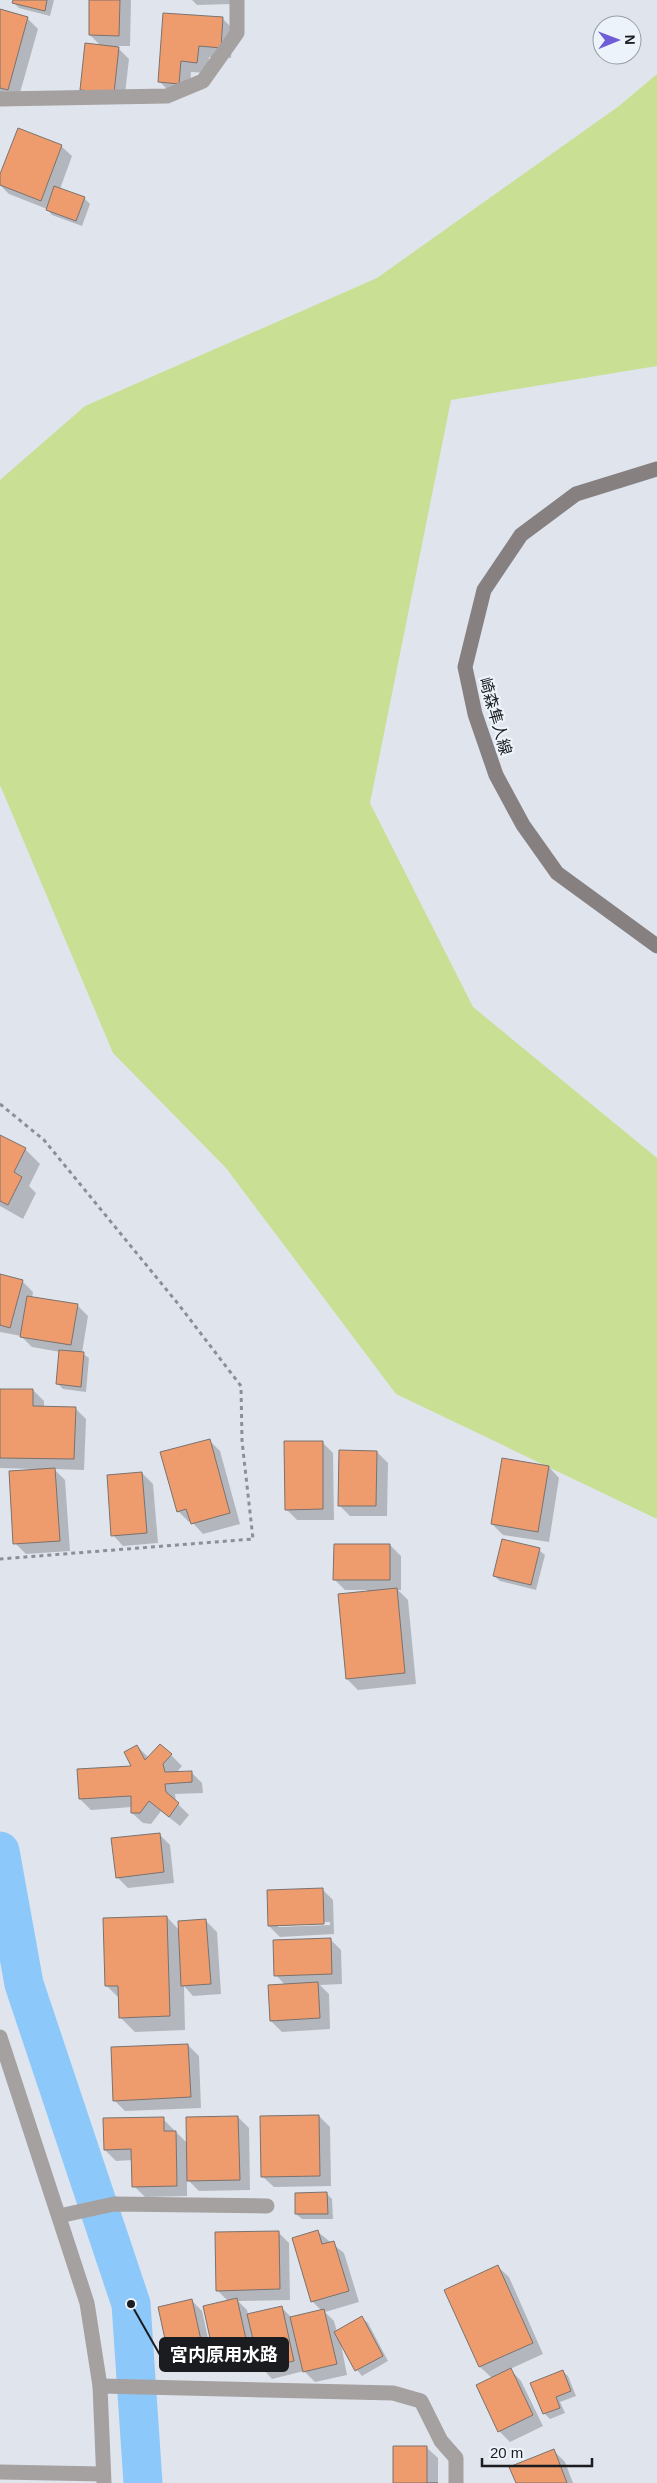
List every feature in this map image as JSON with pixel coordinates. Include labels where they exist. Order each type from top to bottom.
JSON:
[{"type":"main road","name":"崎森隼人線","points":[[657,469],[576,494],[521,535],[484,590],[465,667],[474,714],[496,775],[523,825],[557,873],[657,946]]},
{"type":"street","points":[[0,99],[167,96],[204,81],[237,33],[238,0]]},
{"type":"street","points":[[0,2037],[87,2303],[100,2386],[104,2479],[0,2472]]},
{"type":"street","points":[[59,2216],[114,2204],[267,2206]]},
{"type":"street","points":[[100,2386],[393,2393],[421,2401],[441,2441],[456,2458],[456,2483]]},
{"type":"path","points":[[0,1104],[44,1140],[241,1386],[242,1441],[253,1539],[0,1559]]},
{"type":"green space","points":[[657,74],[657,366],[451,400],[370,803],[473,1007],[657,1158],[657,1519],[396,1394],[226,1168],[113,1053],[0,785],[0,480],[85,406],[377,278],[619,106]]},
{"type":"building","points":[[13,0],[47,0],[45,11],[12,3]]},
{"type":"building","points":[[89,0],[120,0],[119,36],[89,35]]},
{"type":"building","points":[[0,9],[28,17],[8,90],[0,88]]},
{"type":"building","points":[[163,13],[223,17],[221,48],[199,46],[197,63],[181,61],[179,84],[158,82]]},
{"type":"building","points":[[85,43],[119,47],[114,93],[80,90]]},
{"type":"building","points":[[18,128],[62,145],[41,201],[0,185],[0,174]]},
{"type":"building","points":[[54,186],[85,197],[76,221],[46,210]]},
{"type":"building","points":[[0,1135],[26,1148],[14,1172],[22,1177],[8,1205],[0,1201]]},
{"type":"building","points":[[0,1274],[23,1280],[10,1328],[0,1325]]},
{"type":"building","points":[[27,1296],[78,1304],[71,1345],[20,1337]]},
{"type":"building","points":[[59,1350],[84,1352],[81,1387],[56,1384]]},
{"type":"building","points":[[0,1389],[33,1389],[33,1406],[76,1407],[74,1459],[0,1458]]},
{"type":"building","points":[[210,1439],[230,1513],[191,1524],[186,1509],[177,1512],[160,1452]]},
{"type":"building","points":[[284,1441],[323,1441],[323,1509],[285,1510]]},
{"type":"building","points":[[339,1450],[377,1451],[376,1506],[338,1506]]},
{"type":"building","points":[[502,1458],[549,1466],[538,1532],[491,1524]]},
{"type":"building","points":[[55,1468],[60,1541],[13,1544],[9,1471]]},
{"type":"building","points":[[142,1472],[147,1533],[111,1536],[107,1475]]},
{"type":"building","points":[[502,1539],[540,1548],[531,1585],[493,1576]]},
{"type":"building","points":[[334,1544],[390,1544],[390,1580],[333,1580]]},
{"type":"building","points":[[397,1588],[405,1673],[346,1679],[338,1594]]},
{"type":"building","points":[[160,1744],[172,1754],[163,1764],[165,1772],[192,1771],[192,1782],[165,1784],[166,1792],[179,1803],[169,1817],[149,1801],[140,1813],[131,1813],[131,1796],[79,1799],[77,1769],[131,1766],[124,1752],[137,1745],[145,1760]]},
{"type":"building","points":[[160,1833],[164,1872],[116,1878],[111,1838]]},
{"type":"building","points":[[323,1888],[324,1924],[268,1926],[267,1890]]},
{"type":"building","points":[[167,1916],[170,2016],[119,2018],[118,1986],[105,1986],[103,1918]]},
{"type":"building","points":[[206,1919],[211,1984],[181,1986],[178,1921]]},
{"type":"building","points":[[331,1938],[332,1974],[274,1976],[273,1940]]},
{"type":"building","points":[[318,1982],[320,2018],[270,2021],[268,1985]]},
{"type":"building","points":[[188,2044],[191,2097],[113,2101],[111,2047]]},
{"type":"building","points":[[319,2115],[320,2176],[261,2177],[260,2116]]},
{"type":"building","points":[[238,2116],[240,2180],[187,2181],[186,2117]]},
{"type":"building","points":[[164,2117],[164,2131],[176,2131],[177,2186],[132,2187],[131,2149],[104,2150],[103,2118]]},
{"type":"building","points":[[327,2192],[328,2214],[295,2214],[295,2193]]},
{"type":"building","points":[[318,2230],[322,2244],[334,2241],[349,2291],[311,2302],[292,2238]]},
{"type":"building","points":[[279,2231],[280,2289],[216,2291],[215,2232]]},
{"type":"building","points":[[498,2265],[533,2343],[479,2367],[444,2290]]},
{"type":"building","points":[[237,2298],[249,2353],[215,2361],[203,2306]]},
{"type":"building","points":[[192,2299],[204,2354],[170,2362],[158,2307]]},
{"type":"building","points":[[282,2306],[294,2361],[260,2369],[247,2314]]},
{"type":"building","points":[[324,2309],[337,2364],[303,2372],[290,2317]]},
{"type":"building","points":[[362,2316],[383,2356],[355,2371],[334,2332]]},
{"type":"building","points":[[511,2368],[533,2415],[498,2432],[476,2385]]},
{"type":"building","points":[[563,2370],[571,2391],[556,2397],[560,2408],[543,2414],[530,2383]]},
{"type":"building","points":[[393,2446],[427,2446],[427,2483],[393,2483]]},
{"type":"building","points":[[554,2449],[567,2483],[516,2483],[509,2467]]},
{"type":"waterway","points":[[0,1851],[24,1984],[131,2304],[143,2483]]},
{"type":"place","name":"宮内原用水路","points":[[131,2304]]}]
